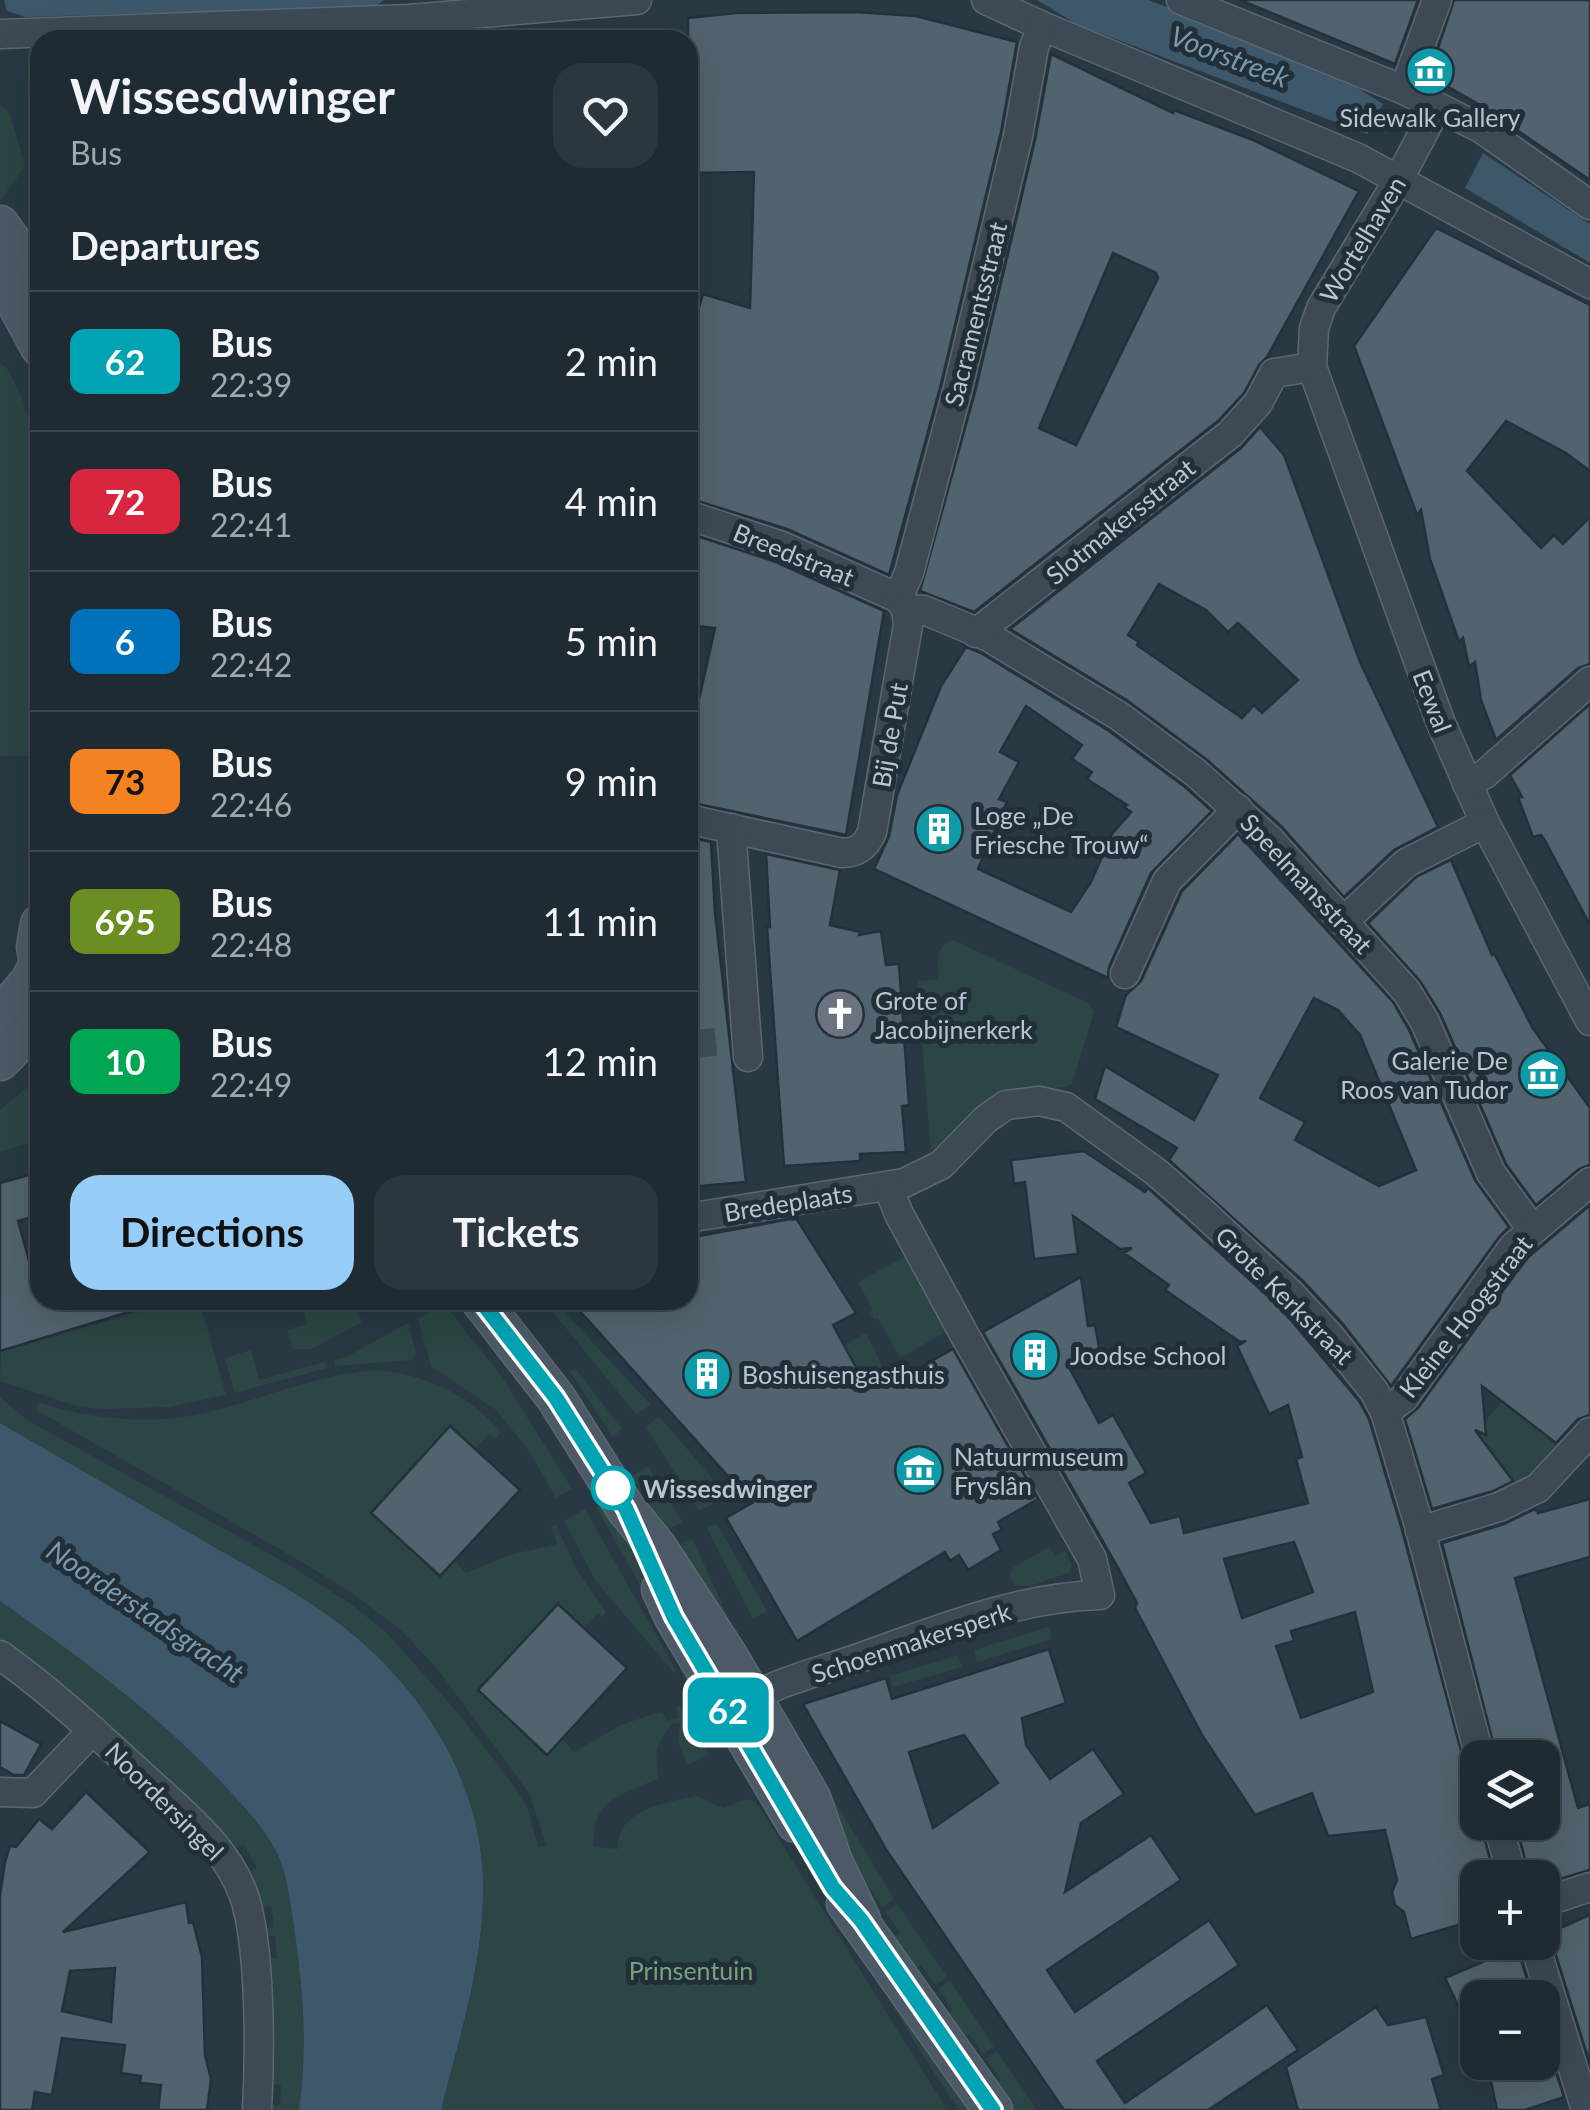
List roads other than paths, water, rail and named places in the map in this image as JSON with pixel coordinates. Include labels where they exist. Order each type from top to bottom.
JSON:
[{"type":"main road","points":[[0,225],[30,268]]},
{"type":"main road","points":[[0,273],[30,328]]},
{"type":"main road","points":[[0,1016],[30,981]]},
{"type":"main road","points":[[0,1062],[30,1032]]},
{"type":"main road","points":[[488,1310],[556,1398],[626,1509],[674,1617],[741,1704],[833,1888],[861,1920],[993,2110]]},
{"type":"street","points":[[117,30],[453,18],[637,0]]},
{"type":"street","points":[[986,0],[1358,158],[1590,284]]},
{"type":"street","points":[[1181,0],[1438,107],[1482,130],[1590,205]]},
{"type":"street","points":[[1404,90],[1437,0]]},
{"type":"street","name":"Sacramentsstraat","points":[[902,604],[958,388],[1018,136],[1034,47],[1042,26]]},
{"type":"street","points":[[0,34],[30,33]]},
{"type":"street","name":"Wortelhaven","points":[[1312,367],[1314,328],[1321,308],[1399,180],[1438,107]]},
{"type":"street","name":"Slotmakersstraat","points":[[976,633],[1230,434],[1258,403],[1274,374],[1312,367]]},
{"type":"street","name":"Eewal","points":[[1312,367],[1440,721],[1485,822],[1590,1021]]},
{"type":"street","name":"Breedstraat","points":[[698,518],[782,546],[902,604]]},
{"type":"street","points":[[902,604],[976,633]]},
{"type":"street","name":"Bij de Put","points":[[731,828],[852,853],[864,846],[872,832],[907,635],[902,604]]},
{"type":"street","name":"Speelmansstraat","points":[[976,633],[989,637],[1120,716],[1196,773],[1238,809],[1344,920],[1407,992],[1425,1022],[1491,1173],[1532,1229]]},
{"type":"street","points":[[1467,784],[1485,774],[1590,681]]},
{"type":"street","points":[[1125,974],[1166,881],[1238,809]]},
{"type":"street","points":[[698,821],[731,828],[741,1045]]},
{"type":"street","points":[[1344,920],[1406,862],[1485,822]]},
{"type":"street","name":"Grote Kerkstraat","points":[[888,1187],[941,1164],[986,1119],[1006,1105],[1038,1102],[1066,1106],[1156,1172],[1291,1294],[1353,1363],[1385,1412],[1475,1740]]},
{"type":"street","name":"Kleine Hoogstraat","points":[[1385,1412],[1404,1398],[1496,1269],[1532,1229],[1590,1182]]},
{"type":"street","name":"Bredeplaats","points":[[698,1216],[888,1187]]},
{"type":"street","name":"Schoenmakersperk","points":[[741,1704],[983,1615],[1061,1596],[1100,1595],[1092,1559],[964,1334],[888,1187]]},
{"type":"street","points":[[1420,1531],[1499,1507],[1538,1488],[1590,1432]]},
{"type":"street","name":"Noordersingel","points":[[0,1655],[93,1730],[212,1843],[240,1885],[252,1937],[257,2110]]},
{"type":"street","points":[[0,1792],[33,1794],[93,1730]]},
{"type":"street","points":[[1560,1898],[1590,1887]]},
{"type":"street","points":[[1540,1960],[1586,2110]]},
{"type":"water","points":[[4,0],[384,0],[376,6],[26,17],[7,11]]},
{"type":"water","name":"Voorstreek","points":[[1037,0],[1148,0],[1326,68],[1383,104],[1367,134],[1078,25]]},
{"type":"water","points":[[1483,153],[1590,224],[1590,263],[1465,188]]},
{"type":"water","name":"Noorderstadsgracht","points":[[0,1423],[333,1619],[394,1674],[442,1739],[473,1814],[481,1854],[483,1895],[474,1976],[441,2110],[299,2110],[304,2041],[302,1996],[288,1889],[277,1853],[246,1810],[173,1735],[89,1665],[0,1601]]},
{"type":"tunnel","points":[[698,1044],[728,1040]]},
{"type":"place","name":"Sidewalk Gallery","points":[[1430,71]]},
{"type":"place","name":"Loge „De Friesche Trouw“","points":[[939,829]]},
{"type":"place","name":"Grote of Jacobijnerkerk","points":[[840,1014]]},
{"type":"place","name":"Galerie De Roos van Tudor","points":[[1543,1074]]},
{"type":"place","name":"Joodse School","points":[[1035,1355]]},
{"type":"place","name":"Boshuisengasthuis","points":[[707,1374]]},
{"type":"place","name":"Natuurmuseum Fryslân","points":[[919,1470]]},
{"type":"place","name":"Wissesdwinger","points":[[613,1488]]},
{"type":"park label","name":"Prinsentuin","points":[[691,1970]]}]
